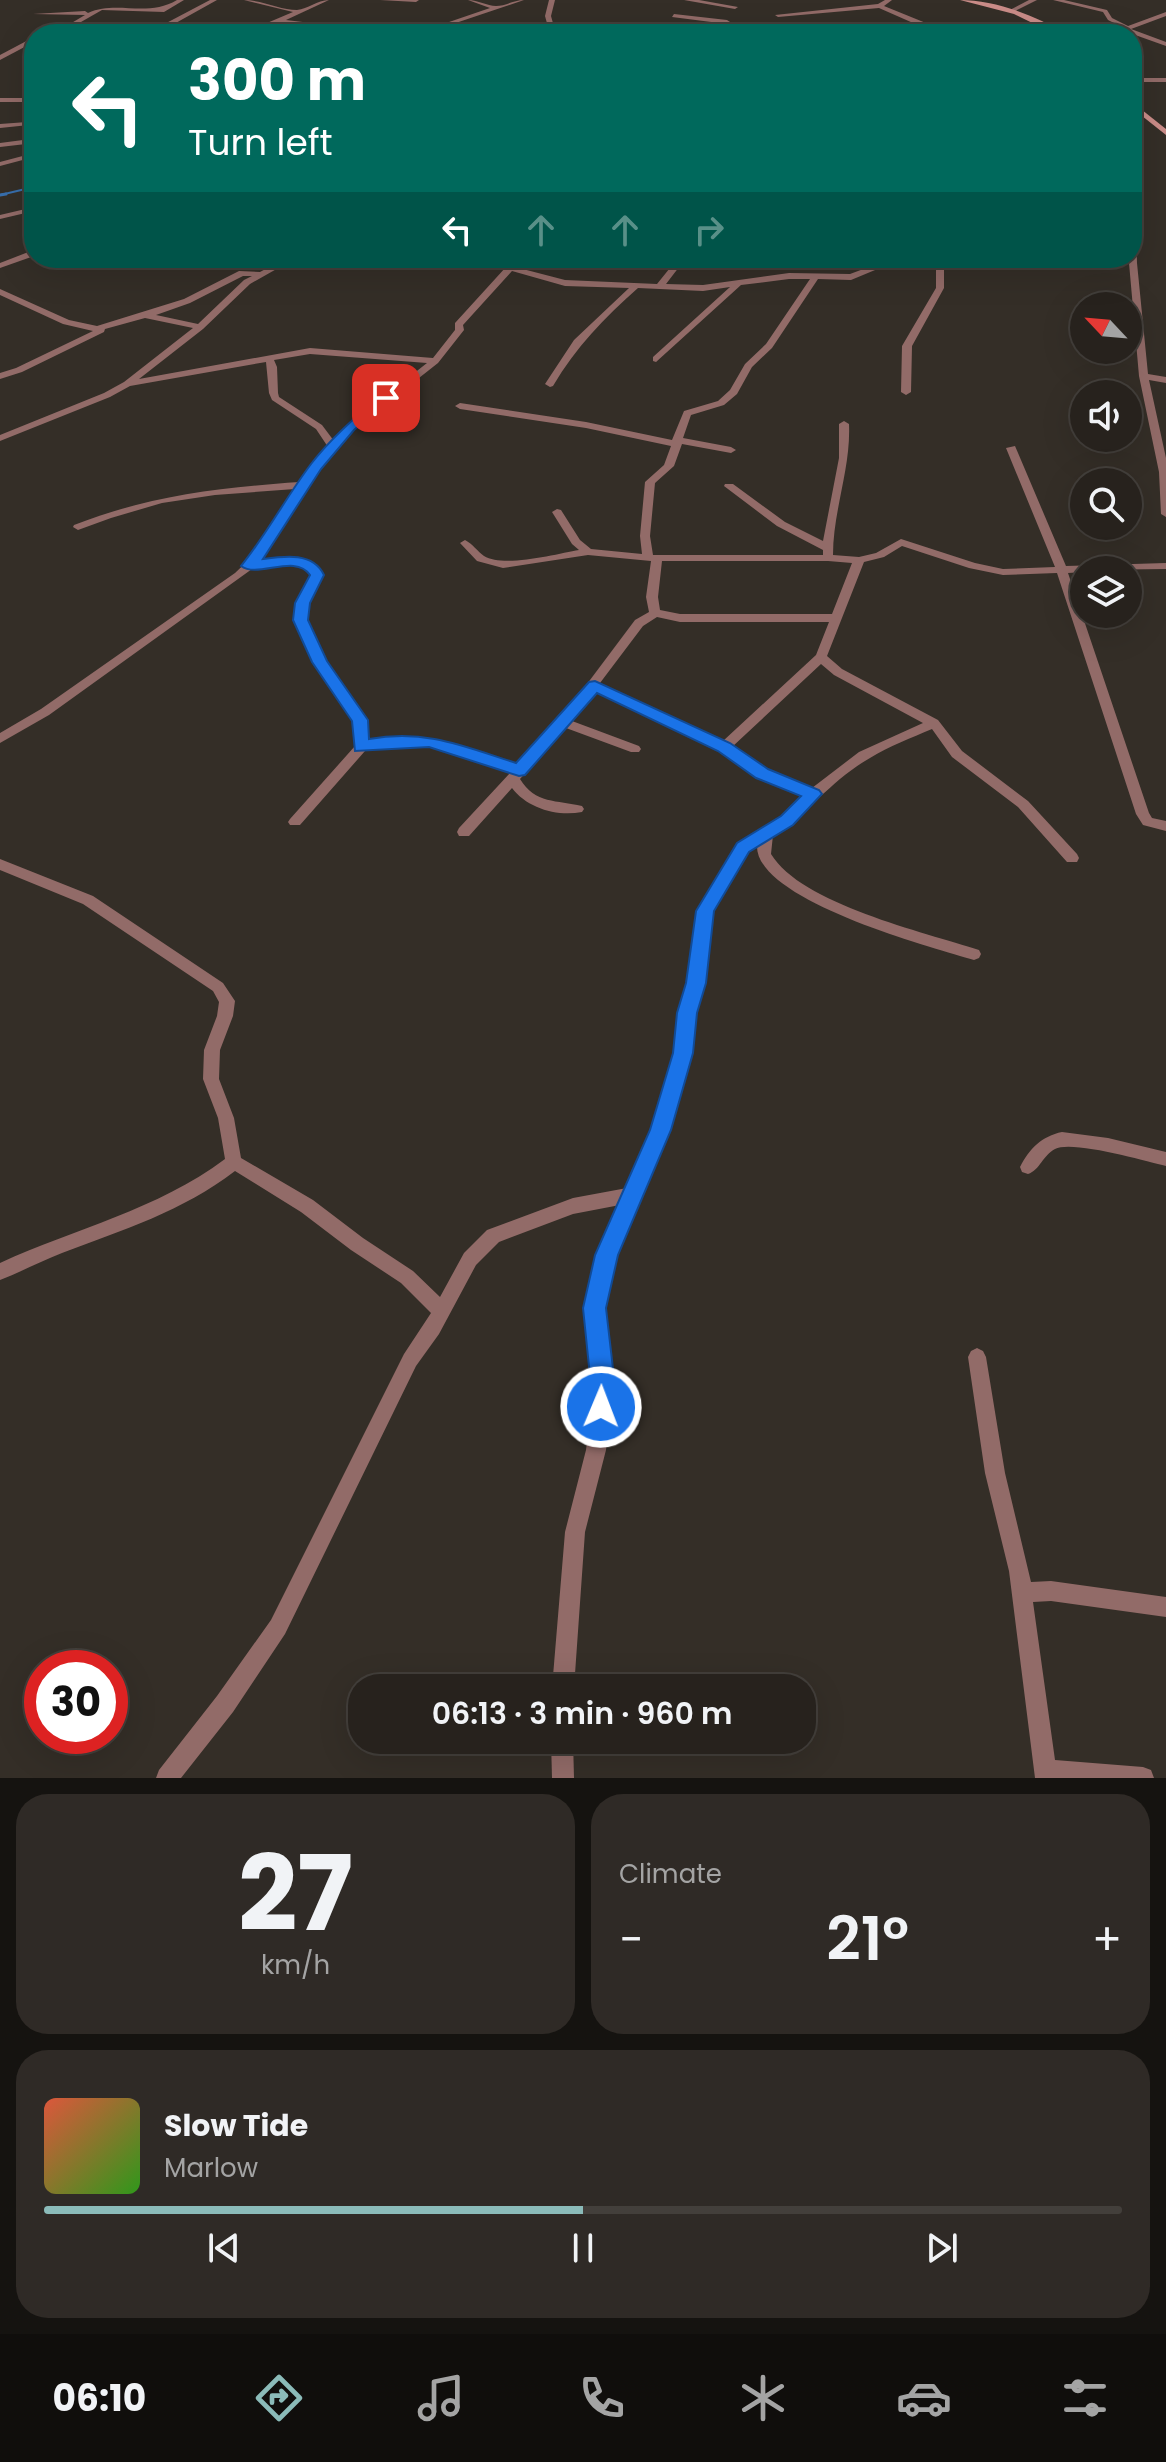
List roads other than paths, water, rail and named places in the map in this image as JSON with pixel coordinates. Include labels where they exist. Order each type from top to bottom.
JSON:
[{"type":"main road","points":[[963,0],[1011,11],[1044,24]]},
{"type":"main road","points":[[1142,111],[1166,120]]},
{"type":"main road","points":[[1142,112],[1166,133]]},
{"type":"street","points":[[105,0],[112,6]]},
{"type":"street","points":[[72,24],[90,13],[112,6],[164,10],[181,0]]},
{"type":"street","points":[[168,24],[214,0]]},
{"type":"street","points":[[247,0],[300,12]]},
{"type":"street","points":[[272,24],[326,0]]},
{"type":"street","points":[[383,0],[416,0]]},
{"type":"street","points":[[471,0],[496,8]]},
{"type":"street","points":[[448,24],[521,0]]},
{"type":"street","points":[[550,24],[548,16],[552,0]]},
{"type":"street","points":[[674,16],[726,24],[736,3],[687,0]]},
{"type":"street","points":[[778,15],[880,6],[889,0]]},
{"type":"street","points":[[1011,11],[1034,0]]},
{"type":"street","points":[[1056,0],[1105,11],[1116,24]]},
{"type":"street","points":[[880,6],[921,24]]},
{"type":"street","points":[[36,14],[90,13]]},
{"type":"street","points":[[1140,24],[1166,14]]},
{"type":"street","points":[[282,21],[305,24]]},
{"type":"street","points":[[1142,35],[1166,44]]},
{"type":"street","points":[[0,58],[24,45]]},
{"type":"street","points":[[1142,80],[1166,80]]},
{"type":"street","points":[[0,100],[24,100]]},
{"type":"street","points":[[0,126],[24,124]]},
{"type":"street","points":[[0,145],[23,142]]},
{"type":"street","points":[[0,164],[24,158]]},
{"type":"street","points":[[0,217],[24,211]]},
{"type":"street","points":[[0,266],[24,257]]},
{"type":"street","points":[[0,438],[127,384],[200,327],[247,282],[272,268]]},
{"type":"street","points":[[0,739],[45,712],[260,555],[302,485],[333,447],[368,411],[435,361],[460,330],[458,325],[508,268]]},
{"type":"street","points":[[525,268],[565,283],[703,288],[789,276],[851,277],[874,268]]},
{"type":"street","points":[[660,286],[674,268]]},
{"type":"street","points":[[906,392],[907,346],[940,288],[940,268]]},
{"type":"street","points":[[1135,268],[1144,376],[1160,426],[1166,514]]},
{"type":"street","points":[[0,376],[19,370],[103,329],[187,301],[242,273],[260,274]]},
{"type":"street","points":[[655,613],[652,558],[645,536],[650,482],[669,466],[687,413],[721,403],[734,392],[748,366],[769,346],[815,277]]},
{"type":"street","points":[[550,384],[558,366],[587,329],[637,285]]},
{"type":"street","points":[[656,359],[737,285]]},
{"type":"street","points":[[0,292],[66,322],[103,329]]},
{"type":"street","points":[[145,315],[200,327]]},
{"type":"street","points":[[127,384],[156,381],[189,371],[294,352],[319,351],[435,361]]},
{"type":"street","points":[[268,358],[274,367],[272,391],[275,398],[319,427],[333,447]]},
{"type":"street","points":[[151,364],[189,371]]},
{"type":"street","points":[[1144,376],[1166,380]]},
{"type":"street","points":[[460,406],[731,450]]},
{"type":"street","points":[[828,553],[827,538],[842,473],[844,424]]},
{"type":"street","points":[[1011,448],[1057,557],[1143,814],[1148,822],[1166,826]]},
{"type":"street","points":[[78,527],[146,501],[234,488],[302,485]]},
{"type":"street","points":[[729,486],[828,553]]},
{"type":"street","points":[[557,512],[576,542],[588,552]]},
{"type":"street","points":[[465,543],[481,559],[503,565],[588,552],[652,558],[828,553],[859,560],[880,555],[901,542],[973,566],[1003,572],[1166,566]]},
{"type":"street","points":[[724,747],[821,657],[859,560]]},
{"type":"street","points":[[248,566],[275,562],[307,563],[314,568],[317,575],[302,603],[301,620],[320,662],[360,720],[361,747]]},
{"type":"street","points":[[464,832],[595,686],[639,623],[655,613],[680,618],[837,618]]},
{"type":"street","points":[[821,657],[838,672],[934,723],[957,754],[1023,804],[1072,858]]},
{"type":"street","points":[[595,686],[724,747],[762,773],[813,794]]},
{"type":"street","points":[[564,723],[635,749]]},
{"type":"street","points":[[564,1674],[575,1532],[596,1450],[603,1386],[595,1308],[607,1255],[660,1130],[683,1053],[705,911],[743,848],[787,820],[813,794],[864,755],[934,723]]},
{"type":"street","points":[[295,822],[361,747],[390,741],[430,742],[516,774]]},
{"type":"street","points":[[516,774],[518,790],[536,804],[577,809]]},
{"type":"street","points":[[767,833],[763,846],[766,859],[779,875],[806,892],[878,923],[974,954]]},
{"type":"street","points":[[0,864],[88,900],[218,987],[227,1001],[225,1016],[212,1050],[211,1079],[226,1118],[234,1162],[307,1206],[407,1277],[442,1311]]},
{"type":"street","points":[[1028,1167],[1039,1151],[1056,1139],[1073,1139],[1166,1159]]},
{"type":"street","points":[[0,1272],[53,1246],[113,1228],[182,1198],[208,1185],[234,1162]]},
{"type":"street","points":[[167,1778],[225,1704],[278,1627],[410,1360],[442,1311],[470,1259],[493,1236],[573,1206],[631,1195]]},
{"type":"street","points":[[977,1357],[993,1459],[1021,1593],[1046,1774],[1143,1778]]},
{"type":"street","points":[[1021,1593],[1051,1591],[1166,1607]]},
{"type":"street","points":[[562,1754],[563,1778]]},
{"type":"waterway","points":[[6,194],[0,195],[24,189]]}]
